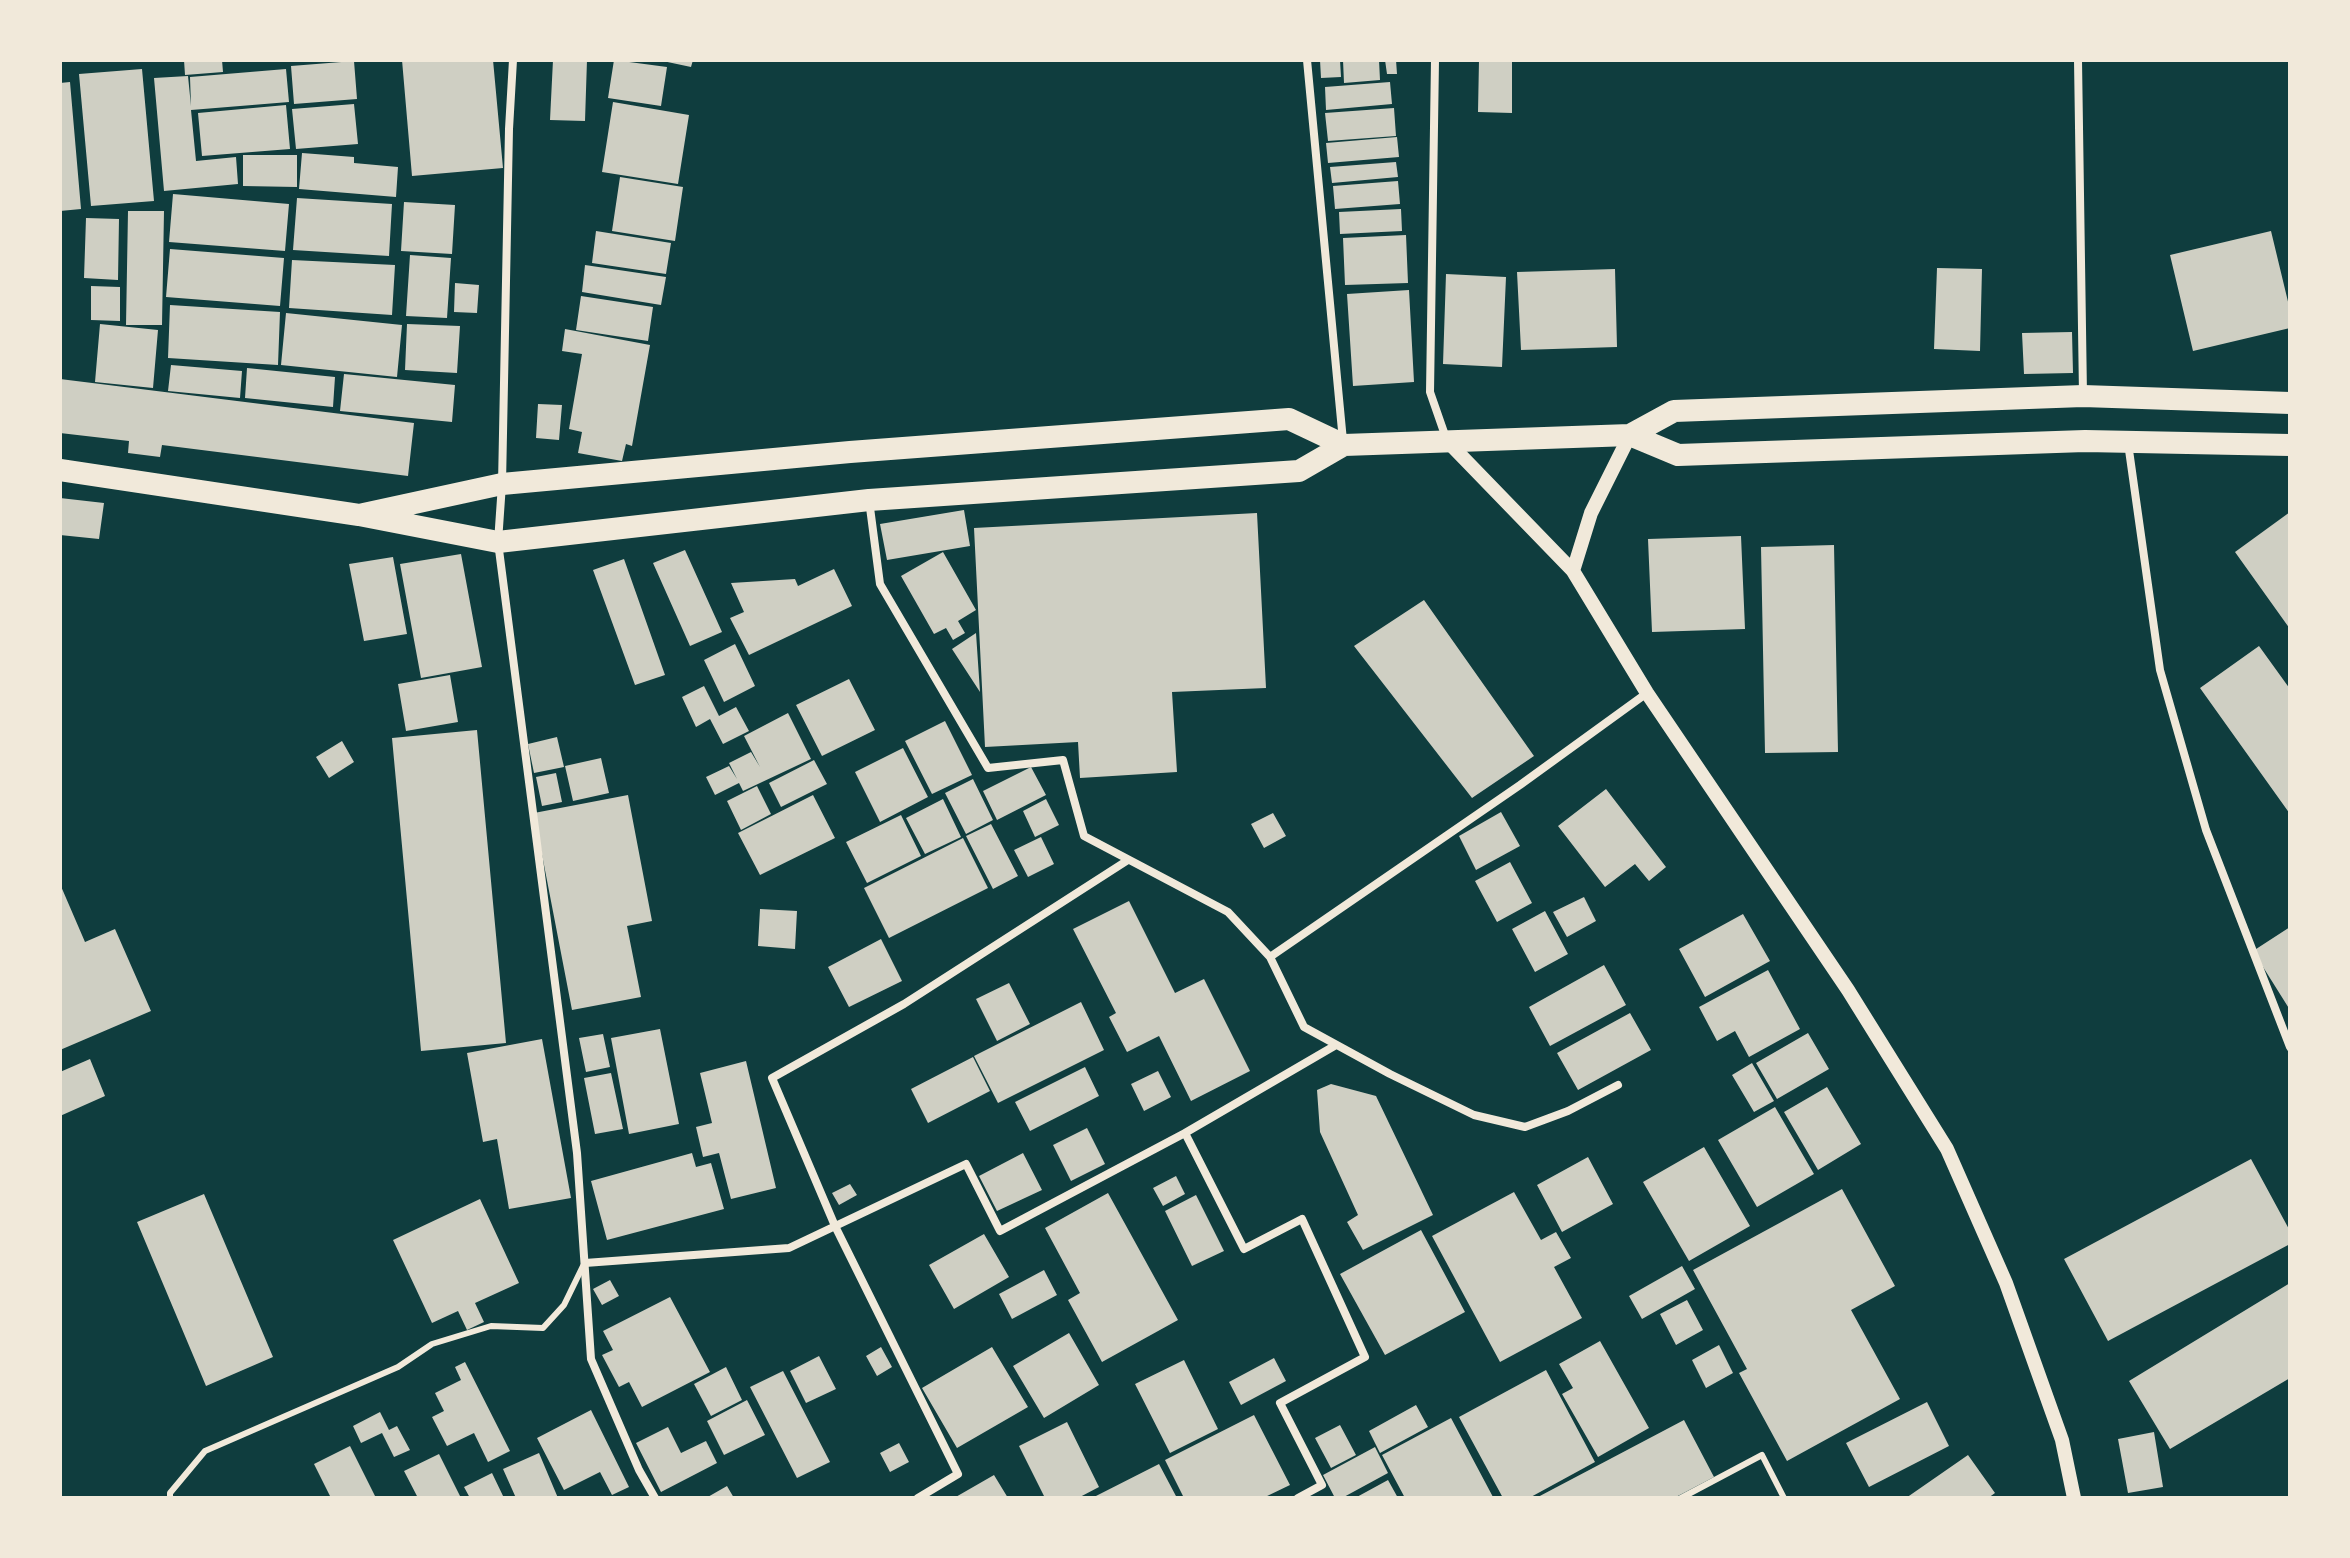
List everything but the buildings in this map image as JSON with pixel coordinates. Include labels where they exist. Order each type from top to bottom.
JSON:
[{"type":"highway","points":[[1630,435],[1674,411],[2083,396],[2290,403]]},
{"type":"highway","points":[[359,515],[502,484],[850,452],[1289,419],[1344,445],[1630,435],[1678,455],[2085,441],[2290,445]]},
{"type":"highway","points":[[60,470],[359,515],[498,542],[869,500],[1299,471],[1344,445]]},
{"type":"street","points":[[513,60],[498,542],[577,1153],[591,1359],[639,1470],[655,1498]]},
{"type":"street","points":[[1307,60],[1344,445]]},
{"type":"street","points":[[1435,60],[1430,392],[1448,442],[1573,571],[1647,693],[1848,990],[1947,1149],[2006,1283],[2062,1440],[2074,1498]]},
{"type":"street","points":[[2078,60],[2083,396]]},
{"type":"street","points":[[1573,571],[1591,513],[1630,435]]},
{"type":"street","points":[[2128,442],[2160,670],[2206,830],[2290,1047]]},
{"type":"street","points":[[869,500],[880,584],[988,768],[1063,760],[1084,836],[1228,912],[1270,957],[1304,1027],[1474,1115],[1525,1127],[1568,1111],[1618,1085]]},
{"type":"street","points":[[1270,957],[1520,785],[1647,693]]},
{"type":"street","points":[[918,1498],[958,1474],[835,1226],[772,1078],[904,1004],[1128,860]]},
{"type":"street","points":[[585,1263],[789,1248],[966,1164],[1000,1231],[1185,1133],[1336,1045]]},
{"type":"street","points":[[1185,1133],[1244,1249],[1302,1219],[1365,1357],[1280,1403],[1322,1485],[1298,1498]]},
{"type":"lane","points":[[170,1498],[170,1493],[205,1451],[398,1367],[432,1344],[491,1326],[543,1328],[564,1305],[585,1263]]},
{"type":"lane","points":[[1681,1498],[1762,1455],[1784,1498]]}]
